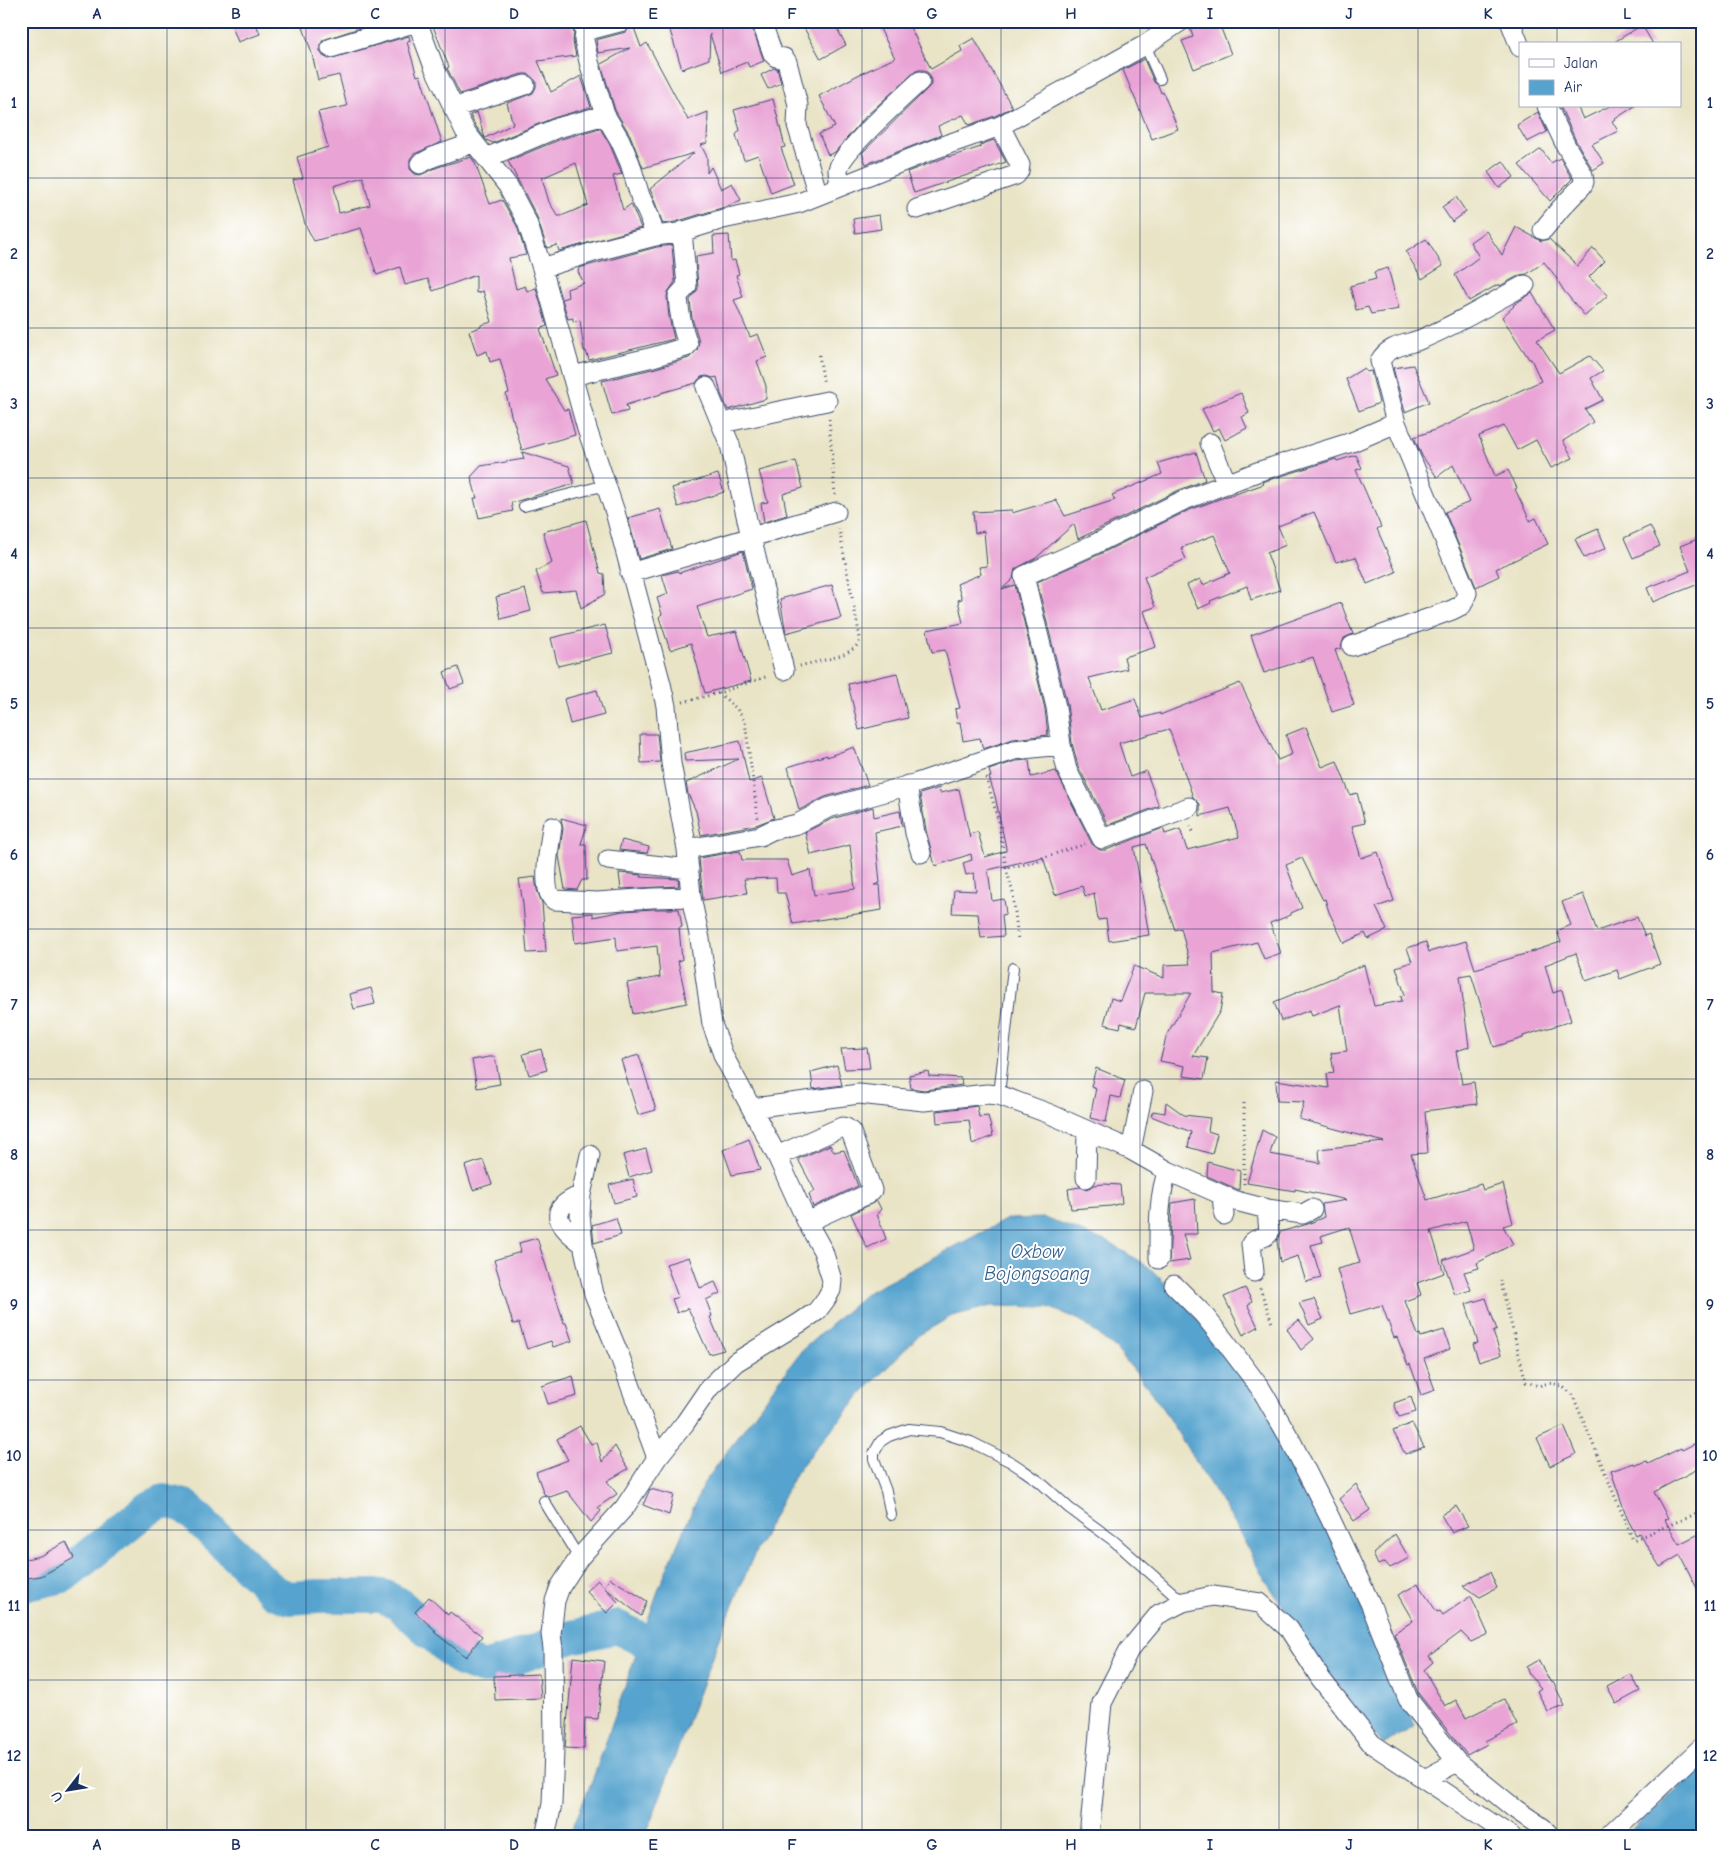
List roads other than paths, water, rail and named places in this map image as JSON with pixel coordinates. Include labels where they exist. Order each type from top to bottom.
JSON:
[{"type":"street","points":[[331,48],[417,21],[434,67],[465,131],[508,186],[527,222],[572,376],[615,512],[666,706],[671,763],[687,849],[691,897],[700,939],[712,1024],[724,1057],[777,1156],[807,1222],[823,1251],[832,1280],[831,1290],[817,1311],[736,1362],[709,1388],[685,1423],[657,1458],[625,1507],[579,1558],[560,1587],[555,1601],[552,1642],[554,1749],[552,1804],[545,1837]]},
{"type":"street","points":[[623,21],[583,26],[584,40],[605,114],[620,140],[630,164],[655,236]]},
{"type":"street","points":[[761,21],[774,54],[776,57],[784,58],[787,62],[798,105],[797,125],[818,195]]},
{"type":"street","points":[[542,268],[655,236],[658,237],[723,219],[799,203],[937,148],[1000,126],[1145,45],[1181,21]]},
{"type":"street","points":[[1510,21],[1519,44]]},
{"type":"street","points":[[840,186],[838,169],[845,157],[894,104],[920,81]]},
{"type":"street","points":[[453,108],[526,85]]},
{"type":"street","points":[[1543,230],[1584,182],[1583,175],[1566,146],[1548,108]]},
{"type":"street","points":[[486,158],[557,128],[605,114]]},
{"type":"street","points":[[917,209],[1016,175],[1020,165],[1000,126]]},
{"type":"street","points":[[420,164],[433,157],[473,143]]},
{"type":"street","points":[[572,376],[653,357],[686,347],[688,344],[678,313],[678,296],[687,286],[682,231]]},
{"type":"street","points":[[1352,646],[1452,610],[1462,605],[1467,593],[1396,423],[1380,361],[1384,354],[1392,348],[1420,340],[1525,285]]},
{"type":"street","points":[[706,386],[730,445],[750,537],[784,670]]},
{"type":"street","points":[[722,423],[827,400]]},
{"type":"street","points":[[1189,807],[1102,839],[1067,770],[1061,745],[1056,707],[1024,576],[1095,544],[1182,501],[1352,442],[1396,423]]},
{"type":"street","points":[[1210,443],[1227,484]]},
{"type":"street","points":[[630,573],[836,512]]},
{"type":"street","points":[[687,849],[760,836],[772,830],[797,824],[828,808],[907,785],[1014,750],[1061,745]]},
{"type":"street","points":[[907,785],[915,833],[921,853]]},
{"type":"street","points":[[552,827],[547,882],[548,892],[554,900],[598,902],[691,897]]},
{"type":"street","points":[[608,860],[689,869]]},
{"type":"street","points":[[1130,1150],[1143,1091]]},
{"type":"street","points":[[752,1108],[859,1094],[924,1101],[986,1094],[999,1095],[1050,1114],[1130,1150],[1168,1171],[1222,1196],[1267,1209],[1303,1214],[1312,1209]]},
{"type":"street","points":[[777,1156],[842,1128],[846,1128],[851,1132],[872,1190],[868,1194],[807,1222]]},
{"type":"street","points":[[1086,1131],[1086,1178]]},
{"type":"street","points":[[590,1155],[581,1195],[571,1199],[560,1208],[558,1213],[559,1220],[562,1227],[583,1244],[594,1294],[620,1357],[657,1458]]},
{"type":"street","points":[[1159,1259],[1161,1193],[1163,1181],[1168,1171]]},
{"type":"street","points":[[1222,1196],[1224,1215]]},
{"type":"street","points":[[1254,1272],[1251,1244],[1254,1240],[1267,1236],[1269,1233],[1267,1209]]},
{"type":"street","points":[[1174,1285],[1203,1314],[1261,1390],[1290,1439],[1370,1603],[1408,1699],[1457,1762],[1515,1809],[1543,1828],[1551,1837]]},
{"type":"street","points":[[1089,1837],[1102,1703],[1129,1650],[1159,1614],[1183,1602],[1213,1596],[1260,1603],[1289,1629],[1321,1679],[1372,1744],[1512,1837]]},
{"type":"street","points":[[1607,1837],[1703,1746]]},
{"type":"street","points":[[1425,1779],[1457,1762]]},
{"type":"lane","points":[[1145,45],[1160,80]]},
{"type":"lane","points":[[524,506],[606,485]]},
{"type":"lane","points":[[999,1095],[1013,968]]},
{"type":"lane","points":[[891,1515],[886,1491],[874,1459],[877,1447],[881,1441],[889,1436],[909,1429],[940,1432],[971,1442],[1011,1462],[1040,1482],[1069,1508],[1114,1541],[1183,1602]]},
{"type":"lane","points":[[544,1501],[579,1558]]},
{"type":"water","name":"Oxbow Bojongsoang","points":[[1045,1218],[1110,1243],[1150,1268],[1183,1301],[1257,1394],[1356,1588],[1384,1666],[1415,1725],[1383,1745],[1316,1657],[1261,1573],[1235,1524],[1152,1392],[1116,1349],[1080,1320],[1048,1307],[991,1306],[952,1316],[919,1335],[861,1394],[796,1472],[752,1559],[718,1641],[645,1837],[569,1837],[595,1773],[660,1585],[704,1483],[801,1351],[867,1293],[1007,1219]]},
{"type":"water","points":[[1703,1767],[1703,1837],[1623,1837],[1628,1832]]},
{"type":"waterway","points":[[21,1583],[33,1583],[63,1576],[147,1509],[164,1501],[185,1506],[274,1592],[290,1598],[383,1596],[399,1604],[461,1660],[484,1668],[571,1637],[617,1627],[673,1655]]}]
